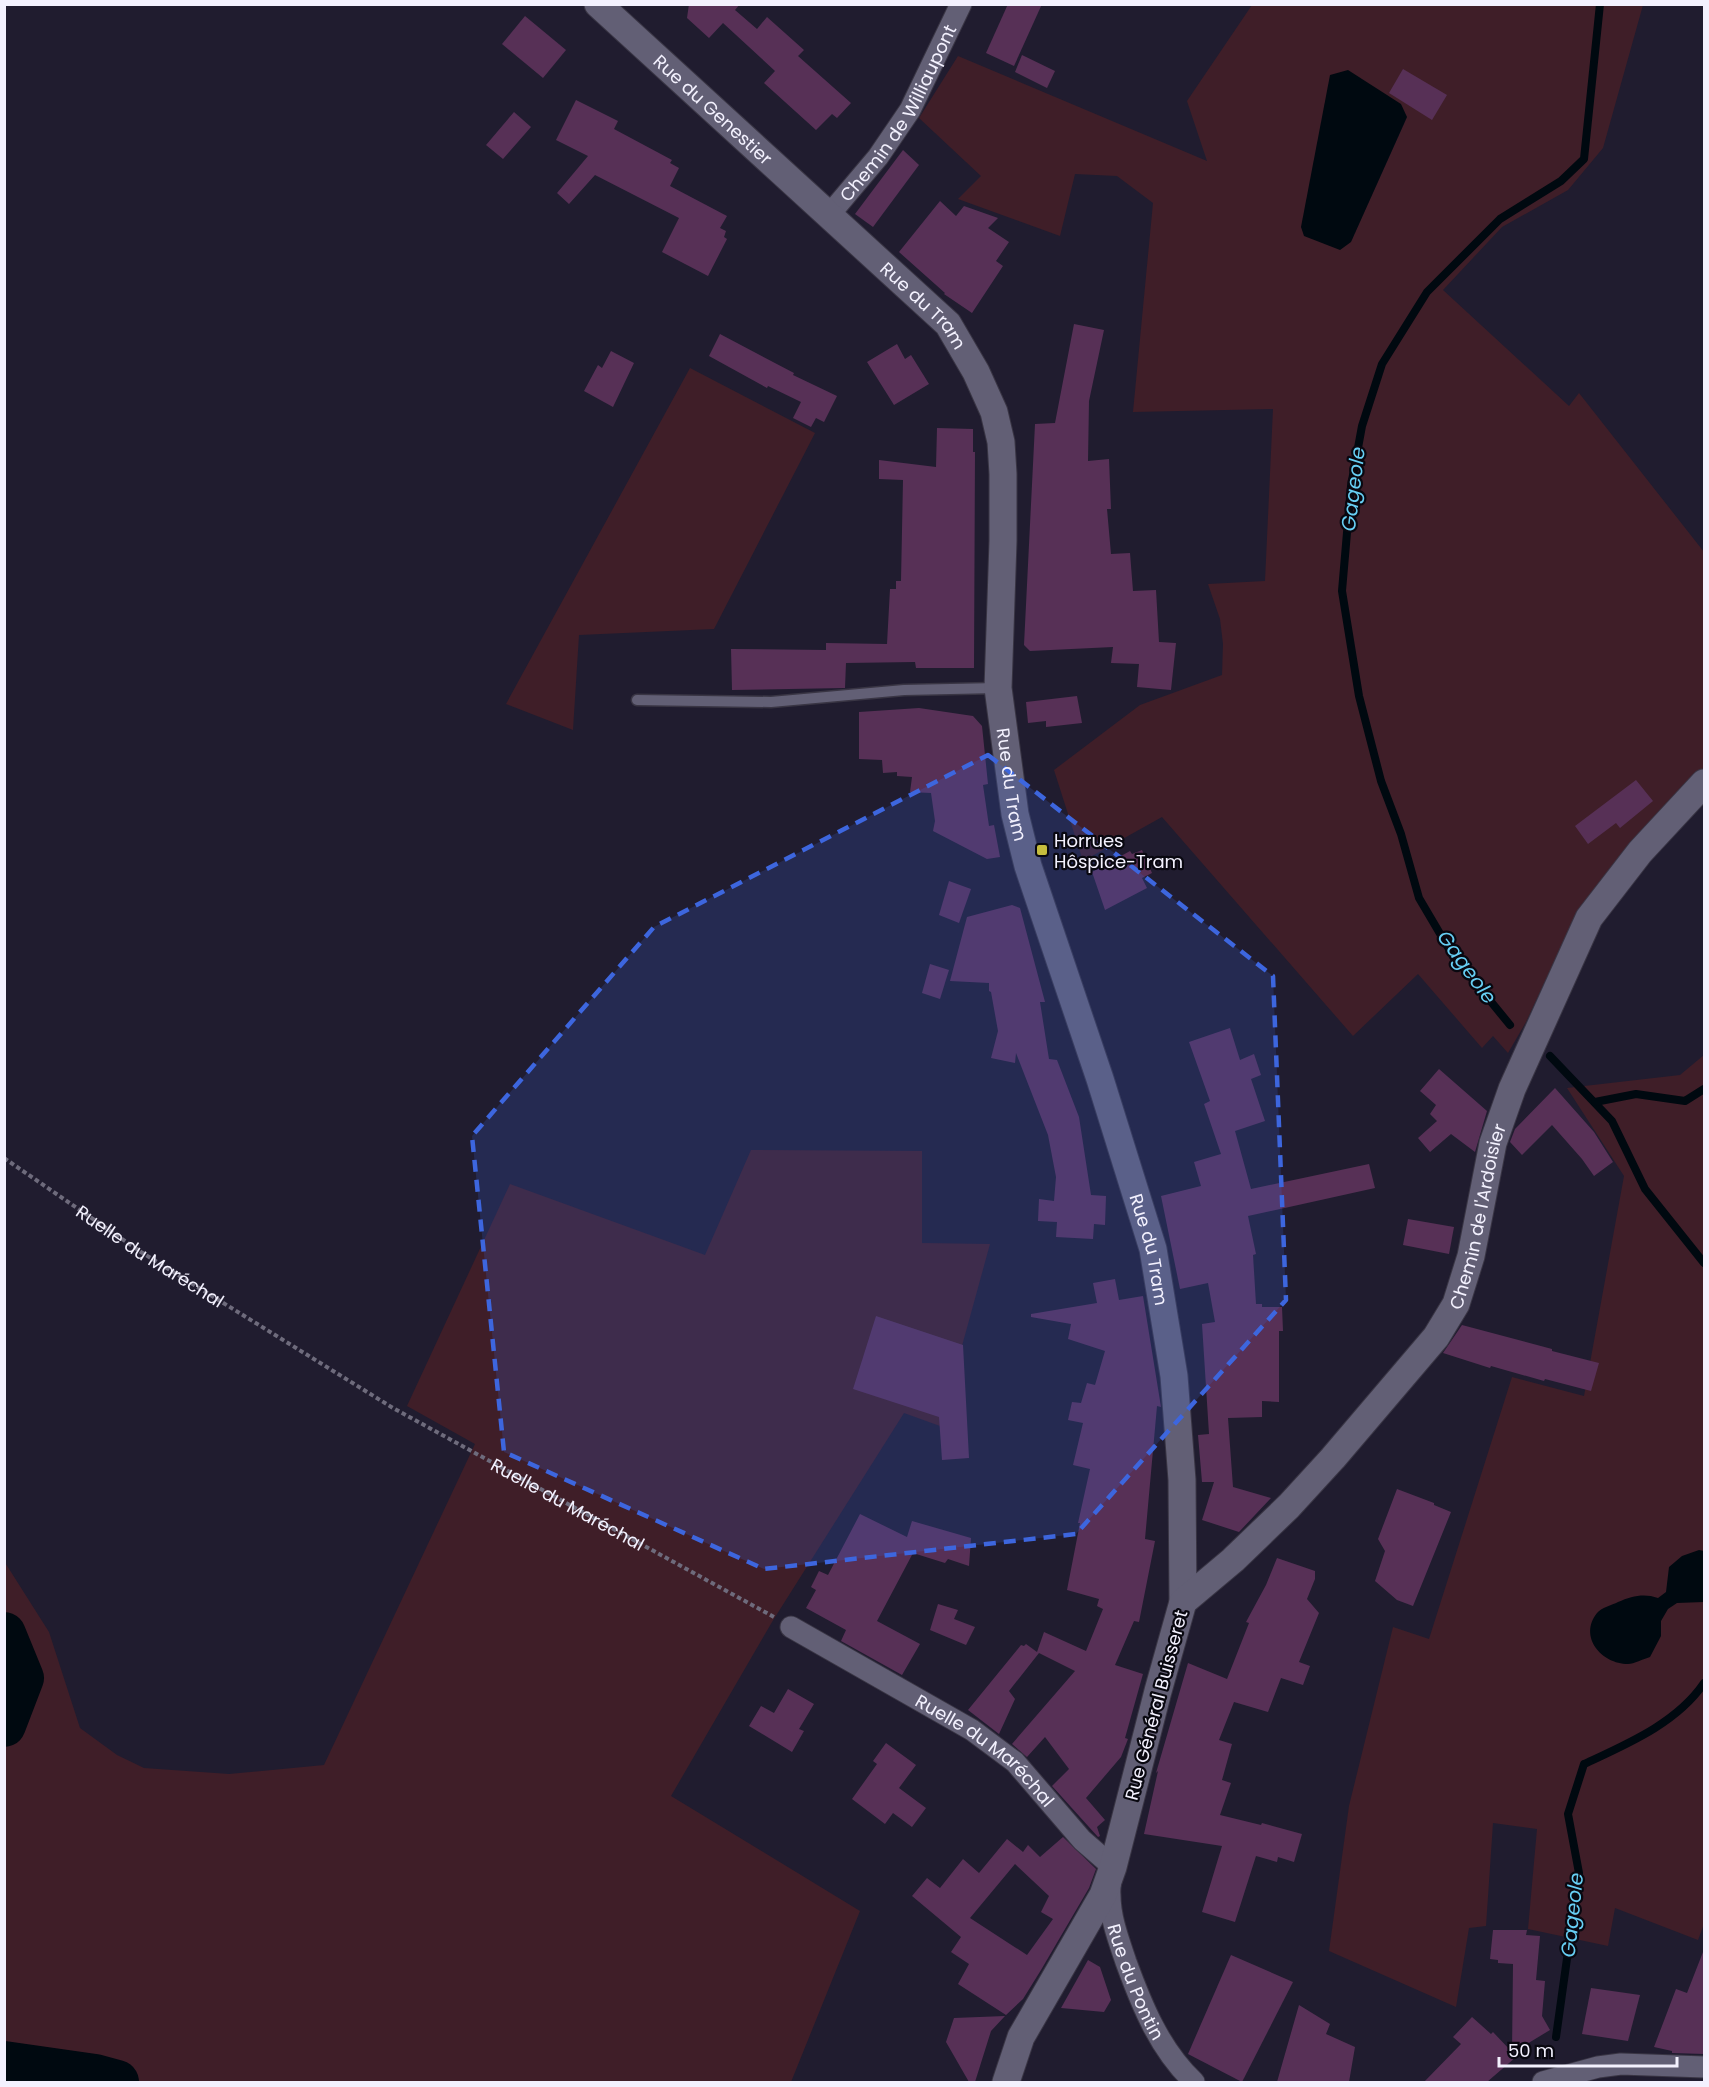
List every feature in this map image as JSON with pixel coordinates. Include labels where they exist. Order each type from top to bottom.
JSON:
[{"type":"street","name":"Rue du Genestier","points":[[598,4],[829,215]]},
{"type":"street","name":"Chemin de Williaupont","points":[[829,215],[878,157],[910,110],[961,4]]},
{"type":"street","name":"Rue du Tram","points":[[829,215],[948,324],[976,372],[993,412],[1001,442],[1003,474],[998,688],[1015,814],[1028,866],[1100,1079],[1153,1249],[1174,1376],[1182,1480],[1182,1541]]},
{"type":"street","name":"Chemin de l'Ardoisier","points":[[1184,1602],[1233,1560],[1289,1506],[1436,1337],[1456,1304],[1471,1256],[1493,1143],[1512,1089],[1589,918],[1640,852],[1704,783]]},
{"type":"street","name":"Rue Général Buisseret","points":[[1006,2082],[1020,2037],[1103,1896],[1113,1868],[1158,1691],[1184,1602],[1182,1541]]},
{"type":"street","name":"Ruelle du Maréchal","points":[[791,1627],[972,1730],[1015,1762],[1082,1840],[1113,1868]]},
{"type":"street","name":"Rue du Pontin","points":[[1113,1868],[1110,1894],[1113,1921],[1139,1996],[1154,2030],[1173,2060],[1194,2082]]},
{"type":"street","points":[[1543,2082],[1598,2067],[1621,2064],[1704,2067]]},
{"type":"lane","points":[[637,700],[771,702],[904,690],[998,688]]},
{"type":"path","name":"Ruelle du Maréchal","points":[[4,1158],[141,1252],[393,1408],[791,1627]]},
{"type":"highlighted area","points":[[988,755],[1273,976],[1286,1300],[1076,1534],[764,1569],[504,1452],[472,1136],[654,927]]},
{"type":"shaded area","points":[[1252,5],[1643,5],[1603,148],[1568,190],[1502,227],[1443,290],[1569,406],[1579,393],[1704,552],[1704,767],[1622,855],[1576,915],[1526,1022],[1508,1053],[1493,1036],[1482,1048],[1418,974],[1353,1036],[1162,817],[1083,861],[1054,770],[1140,705],[1222,675],[1223,644],[1220,619],[1208,584],[1265,581],[1273,409],[1133,412],[1153,203],[1117,176],[1075,174],[1060,236],[958,199],[981,176],[919,118],[958,56],[1207,161],[1187,101]],"holes":[[[1407,117],[1351,241],[1340,250]]]},
{"type":"shaded area","points":[[1348,70],[1401,104],[1407,117],[1351,242],[1340,250],[1304,236],[1301,227],[1330,75]]},
{"type":"shaded area","points":[[690,368],[815,433],[714,629],[579,635],[573,730],[506,704]]},
{"type":"shaded area","points":[[1704,1055],[1704,1924],[1698,1940],[1615,1908],[1608,1946],[1528,1929],[1537,1829],[1493,1823],[1486,1926],[1469,1928],[1456,2007],[1329,1951],[1349,1806],[1393,1627],[1429,1639],[1512,1377],[1584,1396],[1624,1176],[1567,1088],[1680,1075]]},
{"type":"shaded area","points":[[751,1150],[922,1151],[922,1243],[990,1244],[940,1426],[904,1413],[772,1622],[671,1796],[860,1911],[791,2082],[5,2082],[4,1561],[49,1632],[80,1728],[117,1755],[144,1768],[229,1774],[324,1765],[475,1444],[407,1406],[510,1184],[705,1255]]},
{"type":"shaded area","points":[[1699,1550],[1704,1551],[1704,1602],[1677,1603],[1668,1609],[1661,1621],[1661,1636],[1650,1657],[1628,1664],[1618,1663],[1602,1654],[1596,1648],[1590,1631],[1597,1613],[1633,1597],[1643,1595],[1658,1598],[1666,1592],[1669,1567],[1682,1556]]},
{"type":"building","points":[[689,4],[740,4],[735,10],[757,29],[767,17],[804,50],[798,56],[851,103],[837,118],[832,114],[816,130],[764,83],[775,71],[723,23],[709,38],[687,18]]},
{"type":"building","points":[[1008,4],[1042,4],[1014,66],[986,53]]},
{"type":"building","points":[[525,16],[566,50],[543,78],[502,44]]},
{"type":"building","points":[[1022,55],[1055,71],[1047,88],[1015,72]]},
{"type":"building","points":[[1403,69],[1447,95],[1432,120],[1389,93]]},
{"type":"building","points":[[576,100],[618,121],[614,129],[672,160],[670,163],[679,168],[670,186],[727,216],[720,228],[726,231],[724,237],[727,239],[708,276],[662,252],[679,218],[595,175],[569,204],[557,193],[588,156],[556,140]]},
{"type":"building","points":[[514,112],[531,127],[503,159],[486,145]]},
{"type":"building","points":[[903,150],[919,165],[873,227],[855,214]]},
{"type":"building","points":[[940,201],[956,216],[964,206],[998,218],[988,228],[1009,242],[996,261],[1003,266],[972,313],[944,294],[899,252]]},
{"type":"building","points":[[1074,324],[1104,330],[1089,401],[1088,461],[1109,459],[1111,509],[1107,509],[1111,554],[1130,553],[1133,591],[1156,590],[1159,642],[1176,643],[1171,690],[1137,687],[1139,664],[1111,663],[1113,647],[1030,651],[1024,645],[1035,424],[1055,423]]},
{"type":"building","points":[[720,334],[794,373],[793,375],[837,396],[824,422],[816,418],[811,427],[793,418],[801,402],[768,386],[767,388],[709,356]]},
{"type":"building","points":[[897,344],[905,359],[911,355],[929,384],[894,405],[867,362]]},
{"type":"building","points":[[611,351],[634,363],[613,407],[584,391],[598,365],[602,368]]},
{"type":"building","points":[[937,428],[973,429],[973,452],[975,452],[974,668],[916,668],[915,662],[846,663],[845,688],[732,690],[731,649],[826,650],[826,643],[887,644],[890,589],[896,589],[896,581],[901,581],[903,480],[879,479],[879,460],[936,467]]},
{"type":"building","points":[[1077,696],[1082,723],[1046,727],[1046,721],[1028,723],[1026,702]]},
{"type":"building","points":[[919,708],[973,716],[982,726],[988,784],[983,785],[989,826],[994,825],[1000,857],[987,859],[933,831],[935,821],[931,793],[910,792],[912,777],[897,776],[897,772],[883,773],[882,760],[859,759],[859,712]]},
{"type":"building","points":[[1636,780],[1653,801],[1620,828],[1616,823],[1588,844],[1575,826]]},
{"type":"building","points":[[1142,850],[1152,873],[1142,878],[1147,888],[1105,910],[1092,872],[1130,851],[1132,854]]},
{"type":"building","points":[[949,881],[971,889],[959,923],[939,915]]},
{"type":"building","points":[[1012,905],[1020,908],[1045,1002],[1040,1002],[1049,1059],[1057,1060],[1079,1117],[1091,1195],[1106,1196],[1105,1225],[1094,1224],[1093,1239],[1056,1237],[1057,1222],[1038,1221],[1039,1199],[1054,1201],[1056,1177],[1048,1135],[1016,1053],[1015,1063],[991,1058],[998,1031],[989,983],[950,981],[967,917]]},
{"type":"building","points":[[930,964],[949,970],[940,999],[922,993]]},
{"type":"building","points":[[1230,1028],[1240,1060],[1254,1054],[1261,1075],[1251,1079],[1265,1121],[1235,1131],[1251,1189],[1369,1164],[1375,1188],[1248,1216],[1256,1254],[1253,1255],[1256,1304],[1262,1304],[1262,1307],[1282,1307],[1283,1331],[1279,1331],[1279,1402],[1262,1401],[1262,1417],[1228,1418],[1233,1487],[1271,1498],[1239,1532],[1202,1520],[1214,1482],[1202,1482],[1198,1435],[1209,1434],[1202,1324],[1215,1322],[1208,1283],[1180,1289],[1161,1196],[1201,1186],[1194,1162],[1221,1154],[1204,1104],[1210,1101],[1189,1042]]},
{"type":"building","points":[[1439,1069],[1487,1111],[1475,1152],[1451,1134],[1430,1152],[1418,1138],[1437,1121],[1430,1114],[1436,1105],[1420,1091]]},
{"type":"building","points":[[1555,1088],[1594,1132],[1613,1162],[1594,1176],[1552,1125],[1522,1155],[1510,1142],[1515,1129]]},
{"type":"building","points":[[1408,1219],[1454,1227],[1449,1254],[1403,1245]]},
{"type":"building","points":[[1115,1279],[1119,1300],[1143,1296],[1161,1407],[1157,1406],[1145,1539],[1155,1541],[1139,1622],[1134,1621],[1115,1665],[1143,1674],[1125,1738],[1128,1739],[1121,1757],[1086,1798],[1105,1820],[1097,1827],[1100,1836],[1098,1837],[1052,1786],[1069,1769],[1045,1737],[1027,1757],[1012,1744],[1075,1671],[1039,1653],[1009,1691],[1015,1699],[999,1734],[968,1710],[1021,1645],[1026,1644],[1037,1652],[1044,1632],[1086,1651],[1103,1609],[1097,1606],[1099,1599],[1067,1590],[1090,1469],[1073,1465],[1083,1423],[1068,1420],[1072,1402],[1081,1403],[1087,1383],[1095,1385],[1105,1351],[1068,1339],[1071,1324],[1031,1317],[1031,1314],[1097,1303],[1093,1283]]},
{"type":"building","points":[[876,1316],[963,1345],[969,1458],[942,1460],[939,1417],[853,1389]]},
{"type":"building","points":[[1462,1325],[1599,1363],[1591,1391],[1491,1366],[1490,1368],[1443,1353]]},
{"type":"building","points":[[1397,1489],[1451,1512],[1413,1606],[1397,1600],[1375,1581],[1385,1551],[1378,1539]]},
{"type":"building","points":[[860,1514],[907,1537],[912,1521],[971,1538],[969,1566],[948,1559],[945,1563],[913,1553],[877,1621],[920,1644],[902,1675],[841,1641],[846,1630],[806,1608],[816,1590],[811,1587],[819,1571],[828,1575]]},
{"type":"building","points":[[1277,1558],[1315,1571],[1315,1579],[1307,1599],[1319,1613],[1299,1662],[1310,1666],[1303,1685],[1281,1678],[1268,1712],[1234,1702],[1219,1740],[1232,1744],[1222,1780],[1231,1783],[1220,1815],[1302,1834],[1294,1862],[1278,1857],[1277,1862],[1256,1856],[1235,1922],[1202,1912],[1222,1846],[1144,1834],[1158,1771],[1156,1773],[1188,1663],[1227,1679],[1249,1623],[1246,1622],[1266,1585]]},
{"type":"building","points":[[938,1604],[958,1610],[954,1619],[975,1627],[966,1645],[930,1630]]},
{"type":"building","points":[[788,1689],[814,1704],[799,1729],[804,1731],[792,1752],[749,1726],[761,1706],[774,1713]]},
{"type":"building","points":[[886,1743],[916,1765],[899,1788],[926,1808],[912,1827],[893,1813],[885,1824],[852,1799],[877,1764],[873,1761]]},
{"type":"building","points":[[1063,1837],[1096,1869],[1089,1888],[1041,1970],[1023,1999],[1006,2015],[958,1984],[969,1964],[951,1952],[961,1937],[912,1896],[927,1878],[940,1888],[963,1859],[979,1873],[1007,1839],[1023,1852],[1028,1845],[1040,1857]],"holes":[[[1015,1864],[1049,1896],[1041,1912],[1053,1919],[1027,1955],[970,1918]]]},
{"type":"building","points":[[1493,1930],[1527,1930],[1526,1935],[1540,1936],[1536,1980],[1545,1981],[1542,2016],[1550,2030],[1512,2053],[1516,2057],[1487,2082],[1424,2082],[1461,2044],[1453,2037],[1472,2017],[1491,2034],[1493,2032],[1512,2052],[1513,1964],[1498,1963],[1498,1960],[1490,1959]]},
{"type":"building","points":[[1703,1952],[1704,2054],[1672,2053],[1672,2051],[1654,2047],[1676,1989],[1687,1993]]},
{"type":"building","points":[[1231,1955],[1293,1982],[1242,2082],[1188,2054]]},
{"type":"building","points":[[1088,1960],[1100,1967],[1111,2000],[1104,2012],[1061,2008]]},
{"type":"building","points":[[1591,1988],[1640,1995],[1628,2041],[1582,2034]]},
{"type":"building","points":[[1299,2005],[1330,2024],[1326,2034],[1355,2047],[1349,2082],[1277,2082]]},
{"type":"building","points":[[1005,2016],[991,2031],[975,2082],[969,2082],[946,2042],[954,2018]]},
{"type":"waterway","name":"Gageole","points":[[1510,1025],[1452,954],[1419,898],[1401,834],[1381,781],[1359,696],[1342,591],[1351,486],[1362,426],[1382,364],[1427,292],[1500,219],[1561,181],[1584,159],[1600,4]]},
{"type":"waterway","name":"Gageole","points":[[1550,1056],[1612,1121],[1645,1189],[1704,1263]]},
{"type":"waterway","points":[[1595,1102],[1636,1094],[1685,1101],[1704,1089]]},
{"type":"waterway","points":[[4,1634],[22,1678],[4,1725]]},
{"type":"waterway","name":"Gageole","points":[[1556,2037],[1579,1873],[1568,1814],[1584,1764],[1634,1740],[1666,1721],[1680,1710],[1704,1683]]},
{"type":"waterway","points":[[4,2063],[95,2076],[117,2082]]},
{"type":"place","name":"Horrues Hôspice-Tram","points":[[1042,850]]}]
